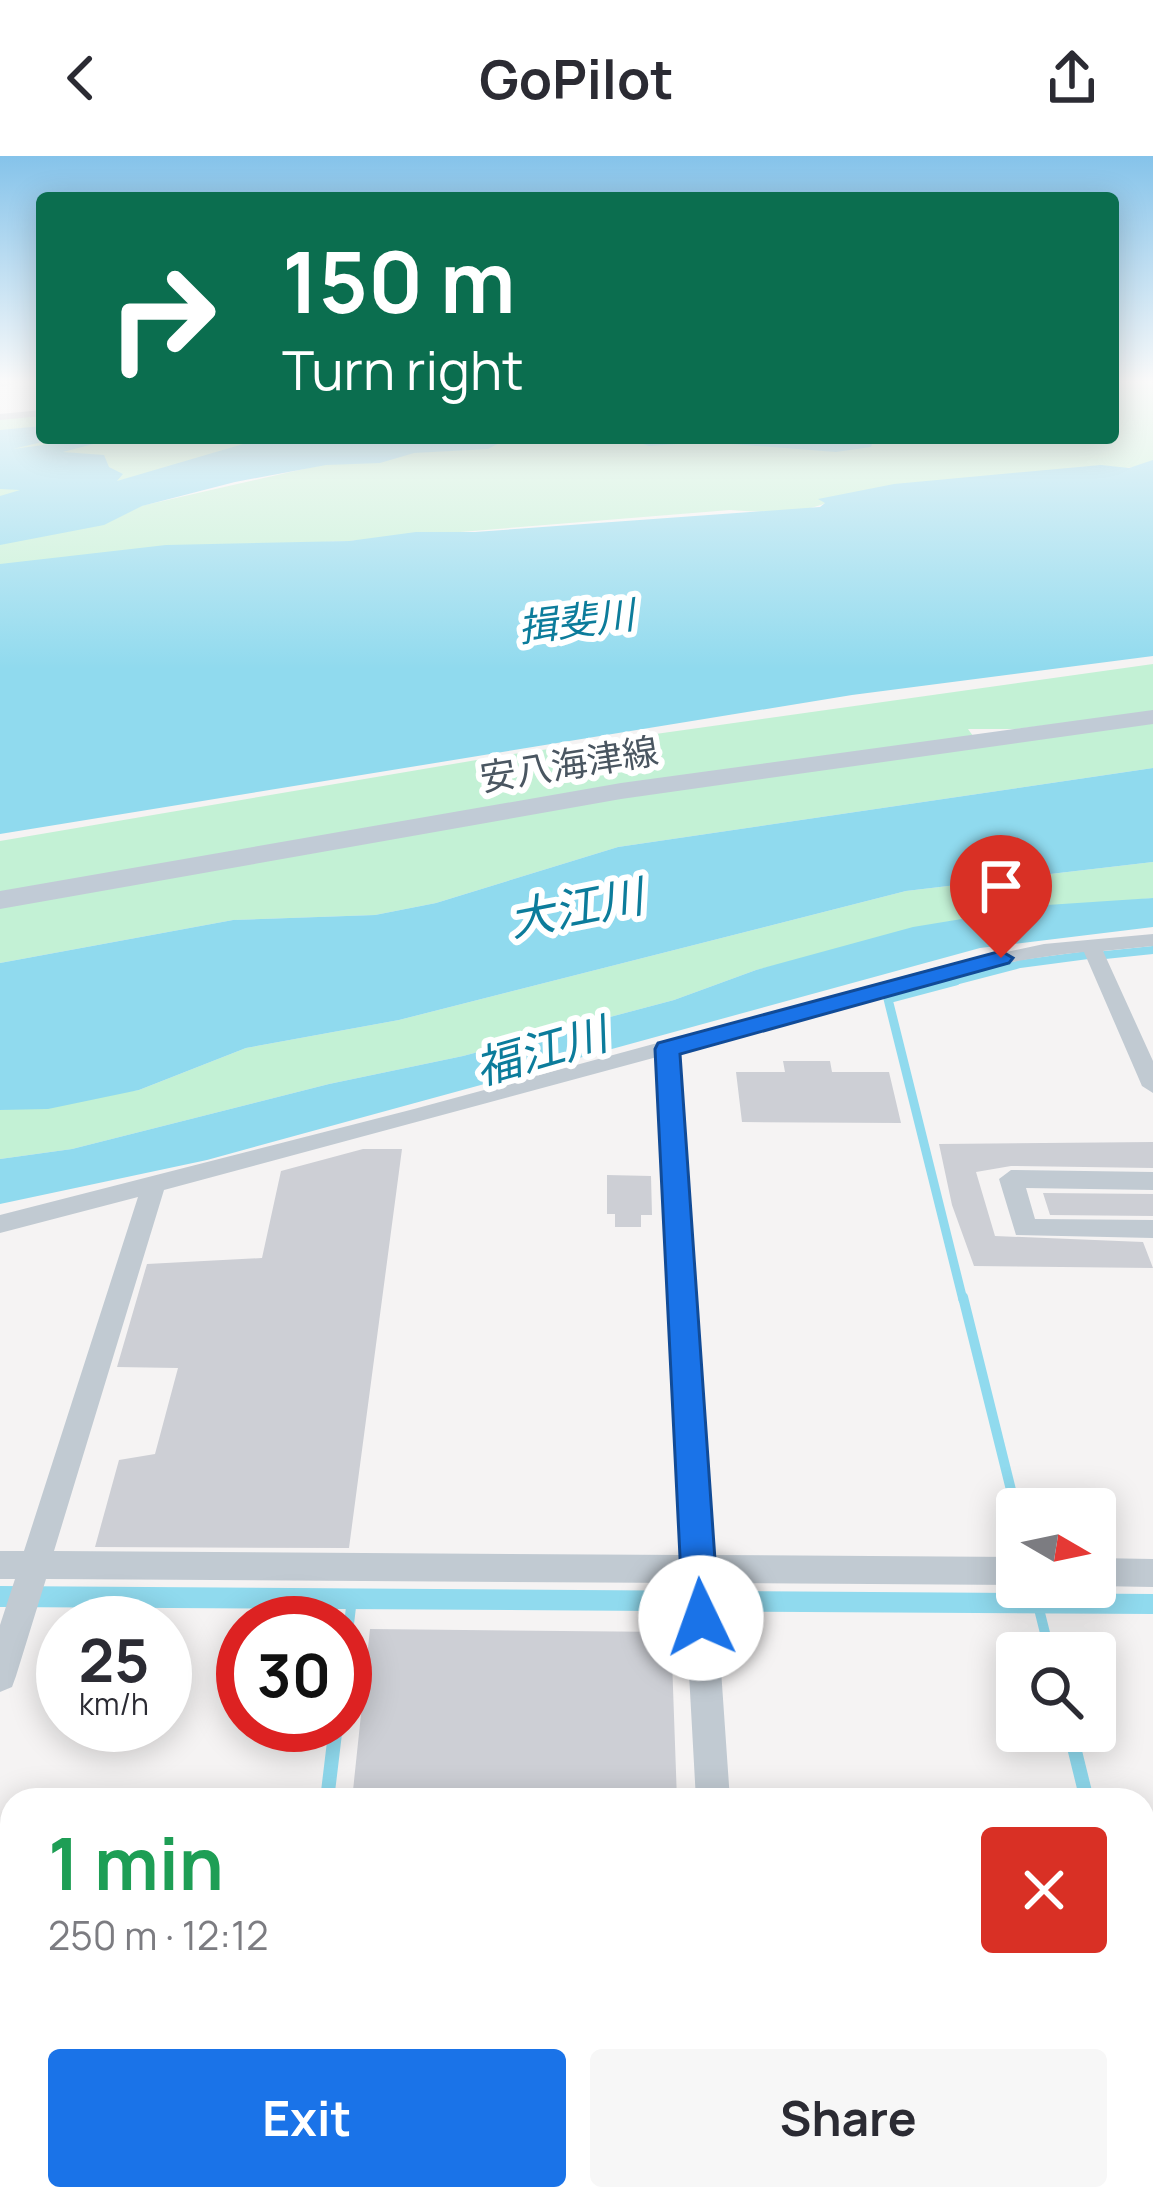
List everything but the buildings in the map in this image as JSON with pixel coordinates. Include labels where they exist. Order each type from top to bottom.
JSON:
[{"type":"main road","name":"安八海津線","points":[[0,900],[621,791],[1153,717]]},
{"type":"street","points":[[0,1224],[941,972],[1091,945],[1153,940]]},
{"type":"street","points":[[1091,945],[1153,1086]]},
{"type":"street","points":[[667,1049],[712,1788]]},
{"type":"street","points":[[1153,1181],[1012,1179],[1025,1228],[1153,1229]]},
{"type":"street","points":[[0,1676],[154,1185]]},
{"type":"street","points":[[0,1565],[29,1585],[700,1590],[996,1572]]},
{"type":"street","points":[[1116,1572],[1153,1573]]},
{"type":"green space","points":[[0,478],[143,478],[127,482],[0,500]]},
{"type":"green space","points":[[265,478],[1035,478],[831,500],[796,510],[730,510],[349,541],[201,547],[0,569],[0,538]]},
{"type":"green space","points":[[1153,664],[1153,712],[1016,729],[968,729],[973,736],[0,893],[0,841],[506,755]]},
{"type":"green space","points":[[1153,723],[1153,768],[618,847],[436,903],[375,915],[233,920],[0,963],[0,906],[625,796]]},
{"type":"green space","points":[[1153,862],[1153,898],[986,914],[756,970],[674,1000],[463,1056],[329,1084],[72,1149],[0,1159],[0,1110],[139,1090],[246,1048],[399,1020],[906,891]]},
{"type":"water","points":[[0,478],[257,478],[142,506],[104,525],[0,545],[0,496],[20,490],[0,489]]},
{"type":"water","name":"揖斐川","points":[[961,478],[1153,478],[1153,656],[852,695],[0,834],[0,564],[166,545],[349,541],[416,532],[475,532],[820,507],[825,503],[818,499],[894,484]]},
{"type":"water","name":"大江川","points":[[1153,768],[1153,862],[906,891],[399,1020],[246,1048],[139,1090],[48,1109],[0,1110],[0,963],[233,920],[375,915],[436,903],[618,847]]},
{"type":"water","name":"福江川","points":[[1153,898],[1153,927],[980,948],[207,1160],[0,1204],[0,1159],[72,1149],[329,1084],[463,1056],[674,1000],[756,970],[913,927],[1047,905]]},
{"type":"water","points":[[0,1586],[996,1593],[996,1608],[1116,1608],[1116,1594],[1153,1594],[1153,1614],[372,1609],[372,1596],[216,1596],[216,1608],[192,1608],[192,1596],[36,1596],[36,1607],[0,1607]]},
{"type":"waterway","points":[[1105,955],[1153,950]]},
{"type":"waterway","points":[[944,984],[1020,964],[1088,955]]},
{"type":"waterway","points":[[956,981],[888,999],[963,1300]]},
{"type":"waterway","points":[[963,1297],[1011,1488]]},
{"type":"waterway","points":[[1040,1613],[1045,1632]]},
{"type":"waterway","points":[[328,1788],[333,1752]]},
{"type":"waterway","points":[[1075,1752],[1084,1788]]},
{"type":"route","points":[[701,1618],[667,1049],[1001,958]]}]
